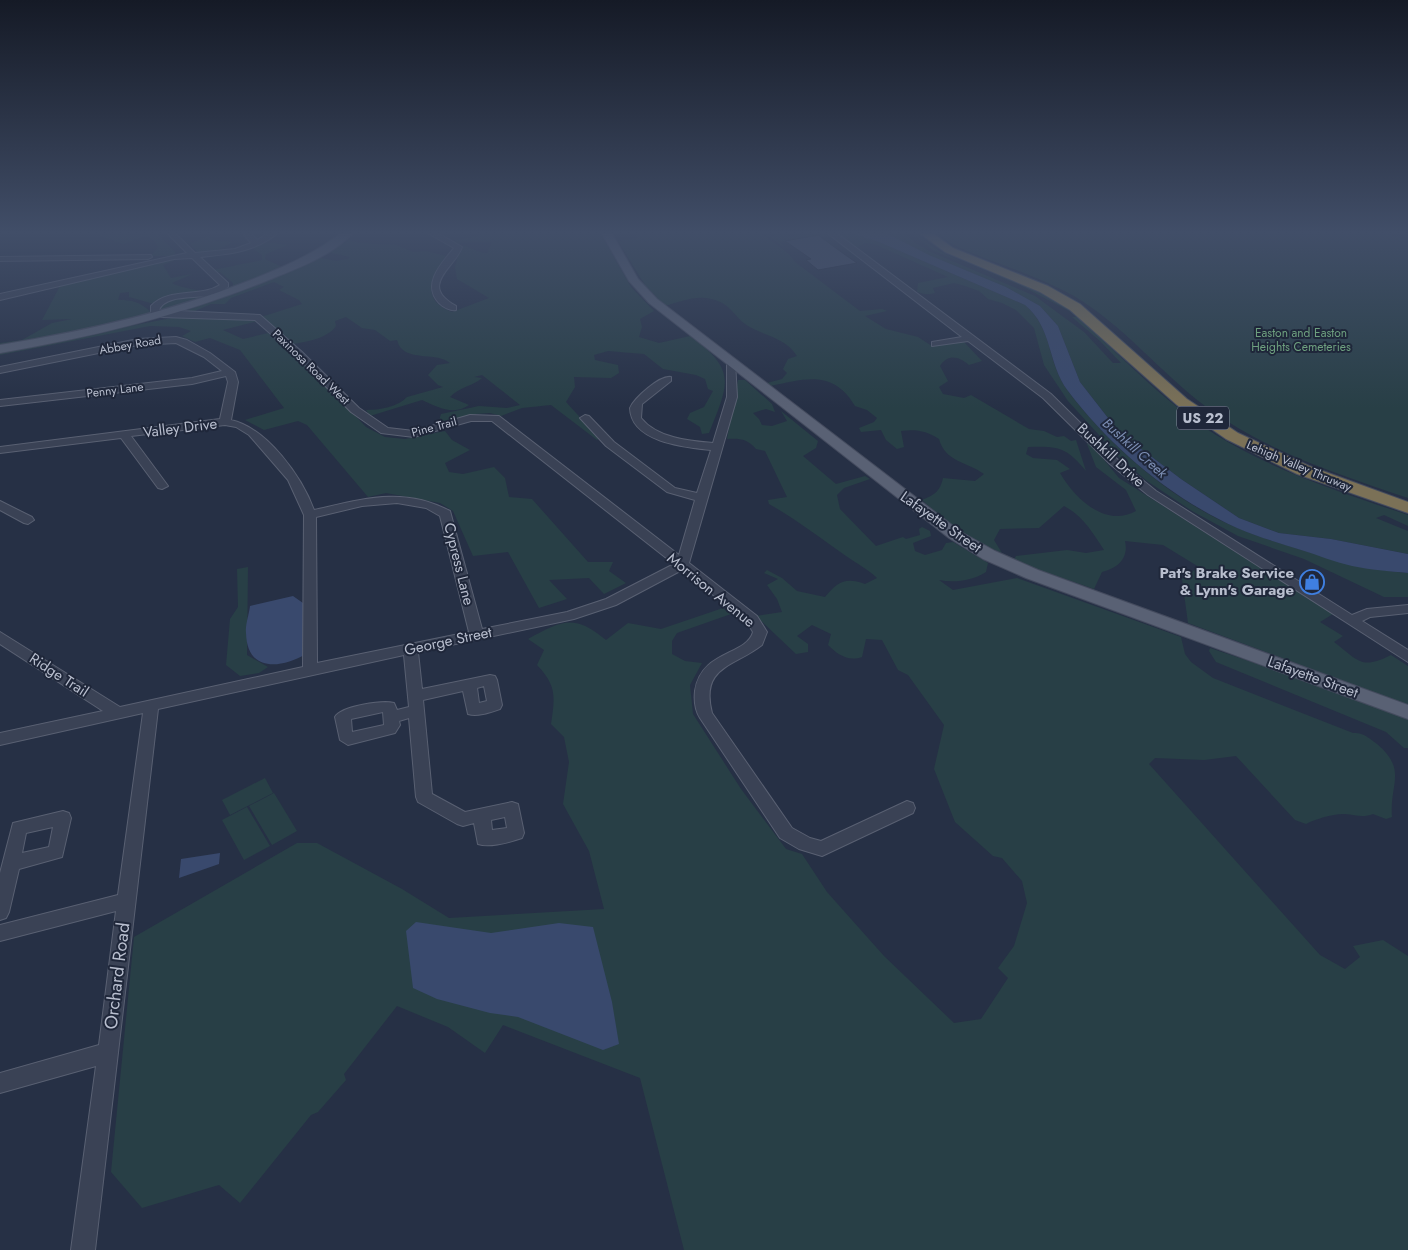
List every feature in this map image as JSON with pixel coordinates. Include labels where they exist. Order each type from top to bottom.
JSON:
[{"type":"highway","name":"Lehigh Valley Thruway","points":[[1045,290],[1066,301],[1091,320],[1182,402],[1232,436],[1304,470],[1408,508]]},
{"type":"highway","name":"Lehigh Valley Thruway","points":[[1054,290],[1074,301],[1099,320],[1196,405],[1241,436],[1309,467],[1408,503]]},
{"type":"main road","points":[[0,349],[93,332],[161,314],[235,290]]},
{"type":"main road","name":"Lafayette Street","points":[[642,290],[949,531],[989,555],[1032,574],[1408,712]]},
{"type":"street","points":[[0,297],[29,290]]},
{"type":"street","points":[[161,314],[153,309],[165,299],[206,293],[211,290]]},
{"type":"street","points":[[435,290],[443,303],[453,308]]},
{"type":"street","name":"Bushkill Drive","points":[[907,290],[1054,402],[1111,459],[1152,493],[1408,657]]},
{"type":"street","name":"Paxinosa Road West","points":[[161,314],[257,317],[299,354],[355,410],[375,426]]},
{"type":"street","points":[[936,344],[971,338]]},
{"type":"street","name":"Abbey Road","points":[[0,370],[138,342],[167,339],[184,342],[230,372]]},
{"type":"street","points":[[682,565],[732,397],[732,363]]},
{"type":"street","points":[[224,422],[232,392],[233,382],[230,372]]},
{"type":"street","name":"Penny Lane","points":[[0,404],[192,381],[230,372]]},
{"type":"street","points":[[667,379],[640,400],[635,407],[635,416],[641,423],[664,438],[676,443],[716,447]]},
{"type":"street","name":"Pine Trail","points":[[375,426],[385,432],[404,435],[423,433],[470,418],[494,418]]},
{"type":"street","name":"Morrison Avenue","points":[[494,418],[752,619],[760,632],[757,642],[753,646],[717,663],[707,674],[700,694],[705,714],[786,833],[805,844],[822,849],[907,808]]},
{"type":"street","points":[[585,418],[610,444],[671,490],[701,498]]},
{"type":"street","name":"Valley Drive","points":[[0,450],[224,422],[246,428],[293,478],[301,491],[310,515],[310,670]]},
{"type":"street","points":[[124,434],[162,486]]},
{"type":"street","name":"Cypress Lane","points":[[310,515],[402,498],[435,506],[446,514],[477,635]]},
{"type":"street","points":[[0,505],[28,520]]},
{"type":"street","name":"George Street","points":[[0,739],[586,611],[611,602],[682,565]]},
{"type":"street","points":[[1352,621],[1367,613],[1408,609]]},
{"type":"street","name":"Ridge Trail","points":[[0,637],[118,713]]},
{"type":"street","points":[[411,649],[424,797],[463,819],[482,815]]},
{"type":"street","points":[[391,717],[415,704],[469,685]]},
{"type":"street","name":"Orchard Road","points":[[84,1248],[151,706]]},
{"type":"street","points":[[0,912],[11,863]]},
{"type":"street","points":[[0,933],[126,902]]},
{"type":"street","points":[[0,1083],[108,1052]]},
{"type":"green space","points":[[58,290],[198,290],[205,292],[154,304],[129,297],[129,292],[120,293],[118,300],[132,301],[139,304],[150,311],[148,316],[109,326],[0,346],[0,343],[22,340],[52,323],[72,319],[42,320]]},
{"type":"green space","points":[[214,290],[232,290],[159,311],[157,307],[162,302]]},
{"type":"green space","points":[[240,290],[252,290],[231,298],[225,304],[211,304],[193,312],[187,310]]},
{"type":"green space","points":[[280,290],[431,290],[435,301],[452,312],[489,298],[476,290],[634,290],[654,311],[640,319],[642,327],[639,337],[659,343],[690,336],[716,358],[722,368],[725,378],[724,389],[709,433],[702,434],[700,427],[687,419],[690,413],[704,407],[713,391],[708,389],[705,379],[696,375],[663,369],[644,354],[608,351],[594,355],[595,360],[618,365],[619,373],[611,378],[574,377],[575,387],[566,402],[599,438],[597,440],[551,405],[522,408],[501,416],[490,413],[476,414],[438,424],[441,414],[479,406],[507,408],[520,405],[482,375],[474,377],[482,378],[450,397],[469,405],[463,408],[451,410],[422,400],[370,416],[366,410],[388,407],[399,403],[407,397],[443,387],[438,385],[428,375],[437,365],[450,363],[438,358],[411,354],[400,347],[397,340],[390,341],[375,330],[362,328],[346,317],[335,321],[336,326],[328,334],[311,341],[293,344],[261,317],[302,304],[299,300]]},
{"type":"green space","points":[[650,290],[833,290],[860,311],[882,309],[887,311],[865,316],[886,329],[918,337],[932,346],[964,342],[982,361],[969,365],[957,358],[950,358],[943,362],[940,366],[948,381],[939,387],[943,394],[964,398],[971,395],[1029,429],[1044,431],[1057,437],[1064,436],[1071,441],[1076,440],[1086,471],[1073,457],[1055,448],[1028,447],[1026,454],[1033,458],[1057,460],[1070,469],[1060,473],[1074,492],[1092,508],[1114,516],[1136,511],[1126,490],[1096,467],[1087,444],[1090,443],[1119,478],[1333,614],[1320,622],[1343,636],[1334,642],[1355,658],[1361,661],[1373,662],[1391,655],[1408,666],[1408,705],[1188,623],[1182,579],[1199,567],[1163,545],[1125,541],[1124,557],[1113,568],[1102,572],[1094,589],[1013,561],[1016,556],[1067,550],[1086,553],[1104,550],[1092,531],[1082,520],[1064,506],[1039,528],[1000,529],[994,540],[1002,553],[970,537],[940,516],[922,500],[936,492],[943,478],[975,481],[984,474],[952,457],[942,447],[939,439],[925,432],[901,431],[904,447],[897,449],[886,440],[881,430],[861,432],[859,428],[874,422],[877,418],[867,410],[855,406],[837,386],[828,382],[806,379],[770,386],[767,383],[782,379],[787,373],[783,369],[788,359],[797,356],[781,341],[748,326],[728,307],[718,301],[694,298],[665,306]]},
{"type":"green space","points":[[917,290],[934,290],[935,293],[926,294],[917,292]]},
{"type":"green space","points":[[977,290],[991,290],[1025,305],[1041,325],[1056,369],[1068,391],[1103,433],[1168,489],[1216,518],[1256,535],[1343,562],[1369,568],[1408,573],[1408,597],[1384,597],[1304,559],[1238,536],[1192,511],[1147,481],[1119,457],[1068,401],[1044,365],[1034,328],[1016,310],[988,299]]},
{"type":"green space","points":[[1012,290],[1022,290],[1035,296],[1084,332],[1113,363],[1121,363],[1100,341],[1072,317],[1078,317],[1179,409],[1238,448],[1309,480],[1408,515],[1408,526],[1384,515],[1376,518],[1408,531],[1408,554],[1331,539],[1279,533],[1239,518],[1181,479],[1119,432],[1080,382],[1058,326],[1040,306]]},
{"type":"green space","points":[[1030,290],[1053,300],[1071,312]]},
{"type":"green space","name":"Easton and Easton Heights Cemeteries","points":[[1063,290],[1408,290],[1408,498],[1303,460],[1277,449],[1228,422],[1188,393],[1109,321]]},
{"type":"green space","points":[[177,317],[252,319],[258,321],[223,330],[243,339],[268,333],[325,384],[366,427],[385,437],[405,439],[445,431],[452,440],[470,450],[445,463],[449,472],[463,474],[494,467],[505,478],[509,497],[532,499],[588,562],[613,562],[609,571],[626,583],[604,594],[589,578],[549,580],[567,599],[539,608],[508,552],[473,556],[453,511],[440,503],[386,493],[368,497],[307,425],[298,421],[264,430],[245,420],[284,408],[240,350],[210,338],[195,342],[182,336],[191,331],[179,327],[150,326],[0,355],[0,351]]},
{"type":"green space","points":[[738,380],[745,380],[772,404],[775,412],[766,409],[753,413],[762,425],[772,426],[787,421],[781,411],[818,441],[816,448],[803,456],[836,484],[865,476],[870,479],[844,488],[837,495],[840,509],[876,546],[903,537],[906,539],[920,535],[919,529],[922,527],[930,531],[931,536],[913,543],[915,551],[925,555],[942,550],[946,543],[953,542],[988,563],[986,572],[975,577],[957,581],[939,580],[953,590],[1017,578],[1181,637],[1185,654],[1191,662],[1213,678],[1353,733],[1363,734],[1386,753],[1395,770],[1392,817],[1386,819],[1373,814],[1363,816],[1341,814],[1314,820],[1306,824],[1295,820],[1236,756],[1204,760],[1155,758],[1149,764],[1320,955],[1345,969],[1360,957],[1353,946],[1383,940],[1408,956],[1408,1250],[684,1250],[640,1078],[503,1025],[485,1053],[448,1027],[397,1006],[344,1074],[346,1080],[318,1112],[311,1115],[240,1203],[219,1185],[142,1208],[111,1172],[134,937],[297,843],[317,843],[402,889],[449,918],[604,909],[589,851],[563,804],[569,762],[564,737],[551,724],[553,692],[544,672],[537,665],[544,650],[528,639],[550,627],[560,624],[576,623],[585,626],[606,640],[628,623],[661,629],[723,608],[731,614],[677,633],[672,641],[672,654],[685,661],[702,663],[690,685],[693,714],[741,789],[786,849],[802,854],[827,892],[884,956],[954,1023],[981,1019],[1008,978],[998,968],[1014,946],[1027,903],[1022,881],[1002,858],[993,856],[955,822],[934,769],[944,725],[908,675],[898,670],[882,640],[866,639],[862,657],[847,658],[828,645],[831,634],[812,625],[797,636],[808,644],[808,652],[796,654],[756,616],[782,612],[777,599],[767,585],[778,579],[764,573],[767,570],[782,578],[797,591],[825,597],[834,587],[843,582],[853,581],[865,584],[877,578],[798,522],[769,504],[768,500],[787,497],[765,451],[756,449],[750,443],[743,440],[727,439]]},
{"type":"green space","points":[[248,567],[247,655],[268,667],[259,673],[240,676],[226,665],[230,619],[238,607],[237,569]]},
{"type":"green space","points":[[1210,648],[1300,678],[1408,719],[1408,748],[1404,748],[1386,732],[1216,662],[1209,651]]},
{"type":"green space","points":[[265,778],[273,793],[230,815],[222,800]]},
{"type":"green space","points":[[274,793],[297,831],[272,845],[249,806]]},
{"type":"green space","points":[[247,807],[270,846],[244,860],[222,820]]},
{"type":"water","name":"Bushkill Creek","points":[[991,290],[1012,290],[1040,306],[1058,326],[1080,382],[1119,432],[1181,479],[1239,518],[1279,533],[1331,539],[1408,554],[1408,573],[1345,564],[1261,537],[1213,516],[1166,486],[1144,470],[1103,432],[1068,391],[1056,369],[1041,324],[1025,305]]},
{"type":"water","points":[[293,596],[303,603],[306,654],[286,663],[267,664],[259,661],[252,655],[248,646],[246,630],[250,606]]},
{"type":"water","points":[[220,853],[219,864],[179,878],[181,859]]},
{"type":"water","points":[[416,922],[491,933],[559,923],[593,927],[612,1002],[619,1044],[603,1050],[518,1017],[490,1013],[437,999],[413,988],[406,931]]},
{"type":"place","name":"Pat's Brake Service & Lynn's Garage","points":[[1312,582]]}]
